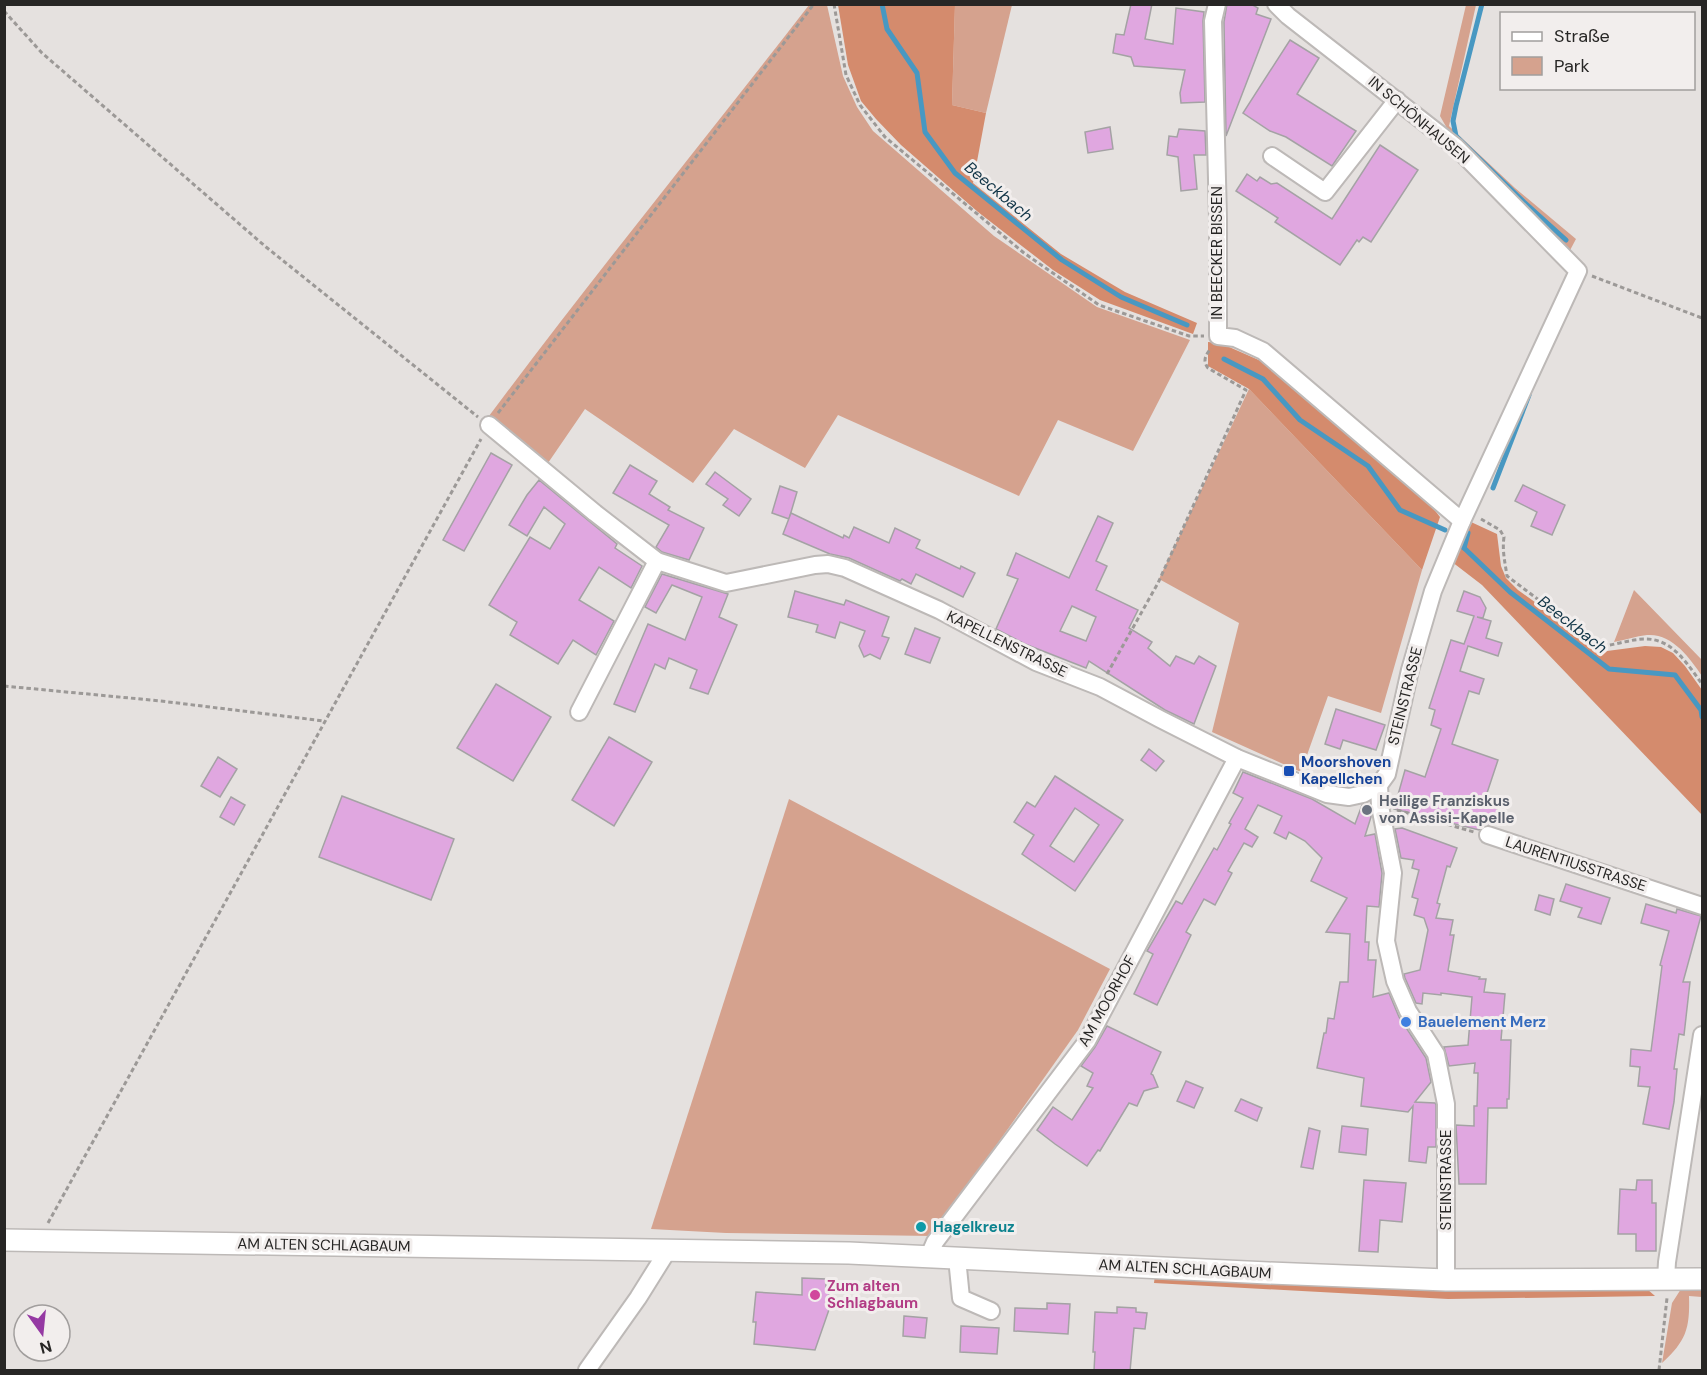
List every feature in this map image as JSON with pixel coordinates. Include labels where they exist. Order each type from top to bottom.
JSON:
[{"type":"main road","name":"AM ALTEN SCHLAGBAUM","points":[[4,1240],[849,1253],[1446,1280],[1702,1279]]},
{"type":"street","name":"IN BEECKER BISSEN","points":[[1217,4],[1213,21],[1218,219],[1218,336],[1235,338],[1263,351],[1462,521]]},
{"type":"street","name":"IN SCHÖNHAUSEN","points":[[1276,4],[1288,16],[1456,147],[1578,271]]},
{"type":"street","points":[[1272,156],[1325,192],[1397,100]]},
{"type":"street","name":"STEINSTRASSE","points":[[1446,1280],[1446,1104],[1436,1054],[1408,1011],[1395,981],[1386,941],[1393,873],[1378,785],[1386,774],[1410,670],[1433,591],[1462,521],[1578,271]]},
{"type":"street","name":"KAPELLENSTRASSE","points":[[489,425],[657,561],[726,583],[815,565],[828,564],[845,568],[939,610],[1035,662],[1100,687],[1238,758],[1327,794],[1349,797],[1363,794],[1378,785]]},
{"type":"street","points":[[579,712],[657,561]]},
{"type":"street","name":"AM MOORHOF","points":[[929,1256],[935,1242],[1087,1041],[1238,758]]},
{"type":"street","name":"LAURENTIUSSTRASSE","points":[[1488,835],[1702,906]]},
{"type":"street","points":[[1666,1279],[1702,1035]]},
{"type":"street","points":[[587,1371],[668,1250]]},
{"type":"street","points":[[957,1258],[961,1298],[991,1311]]},
{"type":"path","points":[[39,1241],[489,425],[814,4]]},
{"type":"path","points":[[834,4],[846,75],[860,105],[885,137],[1024,253],[1099,305],[1190,336],[1218,336]]},
{"type":"path","points":[[4,11],[42,53],[266,247],[489,425]]},
{"type":"path","points":[[1578,271],[1702,318]]},
{"type":"path","points":[[1100,687],[1158,583],[1246,390],[1205,364],[1205,357],[1218,336]]},
{"type":"path","points":[[1462,521],[1482,519],[1500,530],[1504,537],[1502,552],[1507,576],[1584,634],[1604,646],[1647,639],[1668,645],[1683,658],[1702,684]]},
{"type":"path","points":[[4,686],[161,701],[324,721]]},
{"type":"path","name":"LAURENTIUSSTRASSE","points":[[1380,806],[1488,835]]},
{"type":"path","points":[[1659,1371],[1667,1304],[1666,1279]]},
{"type":"green space","points":[[809,5],[827,5],[843,76],[857,107],[873,131],[994,236],[1097,307],[1190,340],[1133,451],[1058,420],[1019,496],[838,415],[805,468],[734,429],[693,483],[585,409],[548,463],[486,420]]},
{"type":"green space","points":[[955,5],[1012,5],[986,113],[952,105]]},
{"type":"green space","points":[[1466,5],[1476,5],[1449,126],[1515,188],[1576,239],[1568,254],[1448,130],[1440,116]]},
{"type":"green space","points":[[1249,389],[1422,570],[1381,713],[1328,696],[1301,772],[1212,732],[1239,623],[1159,579]]},
{"type":"green space","points":[[1634,590],[1702,660],[1702,676],[1679,648],[1664,638],[1647,635],[1614,642]]},
{"type":"green space","points":[[789,799],[1110,969],[1078,1030],[932,1236],[726,1233],[651,1229]]},
{"type":"green space","points":[[1681,1289],[1702,1289],[1702,1297],[1689,1296],[1689,1317],[1685,1334],[1662,1363],[1672,1303]]},
{"type":"shaded area","points":[[838,5],[955,5],[952,105],[986,113],[973,183],[1061,254],[1125,292],[1197,323],[1193,334],[1100,300],[1053,270],[978,212],[901,145],[861,101],[848,65]]},
{"type":"shaded area","points":[[1208,342],[1220,343],[1261,361],[1430,504],[1440,517],[1422,570],[1249,389],[1208,366]]},
{"type":"shaded area","points":[[1471,522],[1497,534],[1501,566],[1506,578],[1581,639],[1607,651],[1645,646],[1661,647],[1673,653],[1685,666],[1702,690],[1702,815],[1482,585],[1443,555]]},
{"type":"shaded area","points":[[1155,1275],[1647,1289],[1655,1296],[1448,1299],[1154,1283]]},
{"type":"building","points":[[1131,4],[1152,4],[1145,39],[1173,44],[1176,8],[1204,12],[1205,102],[1181,103],[1180,93],[1185,70],[1134,66],[1131,57],[1113,53],[1116,34],[1124,35]]},
{"type":"building","points":[[1227,4],[1251,4],[1258,8],[1256,14],[1271,19],[1226,136],[1224,22]]},
{"type":"building","points":[[1290,40],[1319,58],[1297,94],[1356,131],[1332,166],[1243,113]]},
{"type":"building","points":[[1110,127],[1113,149],[1088,153],[1085,132]]},
{"type":"building","points":[[1179,129],[1205,131],[1206,155],[1194,155],[1197,189],[1181,191],[1178,157],[1167,155],[1169,136],[1177,137]]},
{"type":"building","points":[[1380,145],[1418,170],[1371,242],[1363,237],[1359,242],[1357,240],[1340,265],[1275,222],[1278,218],[1236,191],[1247,174],[1257,181],[1260,177],[1271,184],[1277,183],[1332,219]]},
{"type":"building","points":[[491,453],[512,465],[464,551],[443,540]]},
{"type":"building","points":[[630,465],[657,481],[649,494],[670,507],[668,510],[704,528],[689,560],[662,552],[656,547],[669,525],[613,493]]},
{"type":"building","points":[[715,472],[751,499],[739,516],[723,505],[728,499],[706,484]]},
{"type":"building","points":[[539,480],[617,544],[615,548],[642,566],[631,588],[599,567],[579,600],[614,621],[596,655],[573,640],[558,664],[510,635],[517,622],[489,605],[530,537],[550,549],[565,524],[544,507],[527,536],[509,525]]},
{"type":"building","points":[[1523,485],[1565,505],[1552,535],[1531,526],[1537,512],[1515,501]]},
{"type":"building","points":[[780,486],[797,492],[789,519],[772,513]]},
{"type":"building","points":[[791,513],[843,538],[844,535],[849,538],[854,527],[889,543],[895,528],[920,540],[916,548],[960,569],[961,566],[975,573],[963,597],[916,574],[911,584],[902,579],[900,581],[849,558],[830,554],[783,534]]},
{"type":"building","points":[[1098,516],[1113,523],[1096,561],[1107,566],[1096,590],[1138,610],[1129,628],[1152,642],[1148,648],[1170,666],[1176,656],[1194,664],[1199,656],[1216,666],[1194,724],[1165,710],[1089,661],[1086,668],[1025,644],[996,629],[1018,579],[1007,575],[1016,553],[1069,578]],"holes":[[[1072,606],[1096,617],[1086,641],[1060,631]]]},
{"type":"building","points":[[662,574],[728,594],[719,617],[737,625],[708,694],[690,688],[697,670],[669,658],[665,669],[655,664],[635,712],[614,704],[648,624],[685,640],[702,597],[672,585],[656,613],[645,607]]},
{"type":"building","points":[[795,591],[844,605],[846,600],[889,617],[882,636],[889,638],[880,659],[870,654],[864,657],[859,646],[865,631],[840,622],[835,638],[816,632],[818,625],[788,617]]},
{"type":"building","points":[[1464,591],[1480,597],[1486,608],[1483,618],[1477,617],[1491,621],[1486,638],[1502,643],[1498,656],[1468,646],[1460,671],[1484,679],[1479,694],[1469,691],[1452,744],[1498,760],[1486,796],[1501,800],[1492,825],[1485,825],[1479,830],[1394,809],[1405,770],[1425,777],[1441,729],[1431,725],[1435,710],[1429,708],[1451,640],[1464,644],[1474,616],[1457,611]]},
{"type":"building","points":[[915,628],[940,638],[930,663],[905,654]]},
{"type":"building","points":[[496,684],[551,717],[513,781],[457,748]]},
{"type":"building","points":[[1336,709],[1385,725],[1376,750],[1343,740],[1340,749],[1325,744]]},
{"type":"building","points":[[609,737],[652,762],[614,826],[572,800]]},
{"type":"building","points":[[1149,749],[1164,761],[1156,771],[1141,760]]},
{"type":"building","points":[[218,757],[237,769],[220,797],[201,786]]},
{"type":"building","points":[[1243,772],[1312,799],[1355,824],[1362,805],[1370,806],[1371,817],[1365,836],[1375,834],[1382,873],[1379,907],[1367,906],[1365,942],[1369,942],[1368,960],[1376,960],[1373,997],[1389,993],[1399,1017],[1426,1058],[1431,1082],[1415,1102],[1435,1103],[1436,1105],[1436,1147],[1428,1147],[1426,1163],[1409,1161],[1413,1106],[1408,1112],[1361,1106],[1364,1078],[1317,1068],[1328,1018],[1334,1019],[1340,982],[1348,982],[1350,934],[1326,932],[1347,898],[1311,881],[1322,858],[1305,841],[1289,832],[1286,839],[1274,833],[1282,816],[1258,805],[1245,829],[1258,837],[1252,847],[1244,843],[1228,871],[1232,873],[1215,905],[1204,899],[1186,932],[1191,935],[1157,1005],[1134,994],[1153,954],[1147,951],[1176,901],[1182,904],[1214,848],[1217,850],[1231,824],[1229,823],[1243,798],[1233,793]]},
{"type":"building","points":[[1055,776],[1123,820],[1075,891],[1022,854],[1034,835],[1014,822],[1027,802],[1035,807]],"holes":[[[1075,808],[1099,825],[1074,862],[1050,846]]]},
{"type":"building","points":[[342,796],[454,839],[431,900],[319,857]]},
{"type":"building","points":[[231,797],[245,805],[234,825],[220,817]]},
{"type":"building","points":[[1402,828],[1457,848],[1450,867],[1447,866],[1437,903],[1440,904],[1436,918],[1453,920],[1450,935],[1454,935],[1448,971],[1486,979],[1484,992],[1505,994],[1501,1040],[1511,1040],[1509,1099],[1507,1099],[1507,1108],[1488,1108],[1486,1184],[1459,1184],[1456,1125],[1474,1126],[1478,1073],[1474,1073],[1475,1063],[1449,1066],[1444,1047],[1468,1045],[1472,997],[1423,993],[1422,1004],[1416,1003],[1404,974],[1420,970],[1428,930],[1424,918],[1414,915],[1418,899],[1412,897],[1419,870],[1412,868],[1414,860],[1401,858],[1395,829]]},
{"type":"building","points":[[1566,884],[1610,898],[1601,924],[1578,917],[1582,908],[1560,901]]},
{"type":"building","points":[[1539,895],[1554,899],[1550,915],[1535,910]]},
{"type":"building","points":[[1646,904],[1676,913],[1677,909],[1701,916],[1683,982],[1690,982],[1684,1035],[1679,1034],[1674,1069],[1677,1069],[1669,1129],[1643,1124],[1650,1087],[1638,1086],[1640,1067],[1630,1066],[1631,1049],[1651,1051],[1662,966],[1660,965],[1669,931],[1641,923]]},
{"type":"building","points":[[1107,1026],[1161,1052],[1151,1074],[1158,1087],[1144,1091],[1137,1106],[1129,1103],[1100,1151],[1098,1150],[1087,1166],[1037,1130],[1053,1107],[1072,1120],[1093,1088],[1087,1086],[1093,1073],[1081,1066]]},
{"type":"building","points":[[1186,1081],[1203,1088],[1194,1108],[1177,1101]]},
{"type":"building","points":[[1241,1099],[1262,1108],[1257,1121],[1235,1111]]},
{"type":"building","points":[[1342,1126],[1368,1129],[1366,1155],[1339,1152]]},
{"type":"building","points":[[1309,1128],[1320,1131],[1313,1169],[1301,1167]]},
{"type":"building","points":[[1364,1180],[1406,1183],[1402,1222],[1380,1220],[1378,1252],[1359,1251]]},
{"type":"building","points":[[1637,1180],[1652,1180],[1652,1203],[1656,1203],[1656,1251],[1636,1251],[1636,1234],[1618,1234],[1620,1189],[1636,1190]]},
{"type":"building","points":[[802,1278],[826,1279],[829,1300],[832,1301],[815,1350],[754,1344],[756,1322],[753,1322],[756,1292],[802,1295]]},
{"type":"building","points":[[1047,1303],[1070,1304],[1068,1334],[1014,1331],[1015,1308],[1047,1309]]},
{"type":"building","points":[[1117,1307],[1136,1308],[1136,1312],[1147,1313],[1145,1329],[1134,1328],[1130,1371],[1094,1371],[1095,1312],[1117,1313]]},
{"type":"building","points":[[904,1316],[927,1318],[925,1338],[903,1336]]},
{"type":"building","points":[[961,1326],[999,1328],[997,1354],[960,1352]]},
{"type":"waterway","name":"Beeckbach","points":[[882,4],[887,29],[917,73],[925,132],[955,173],[1062,260],[1121,297],[1187,325]]},
{"type":"waterway","points":[[1482,4],[1453,121],[1456,136],[1566,240]]},
{"type":"waterway","name":"Beeckbach","points":[[1224,359],[1263,379],[1300,420],[1368,466],[1400,510],[1445,530]]},
{"type":"waterway","points":[[1493,488],[1529,395]]},
{"type":"waterway","points":[[1464,548],[1468,533]]},
{"type":"waterway","name":"Beeckbach","points":[[1461,545],[1510,592],[1609,669],[1675,675],[1701,710],[1702,717]]},
{"type":"place","name":"Moorshoven Kapellchen","points":[[1289,771]]},
{"type":"place","name":"Heilige Franziskus von Assisi-Kapelle","points":[[1367,810]]},
{"type":"place","name":"Bauelement Merz","points":[[1406,1022]]},
{"type":"place","name":"Hagelkreuz","points":[[921,1227]]},
{"type":"place","name":"Zum alten Schlagbaum","points":[[815,1295]]}]
